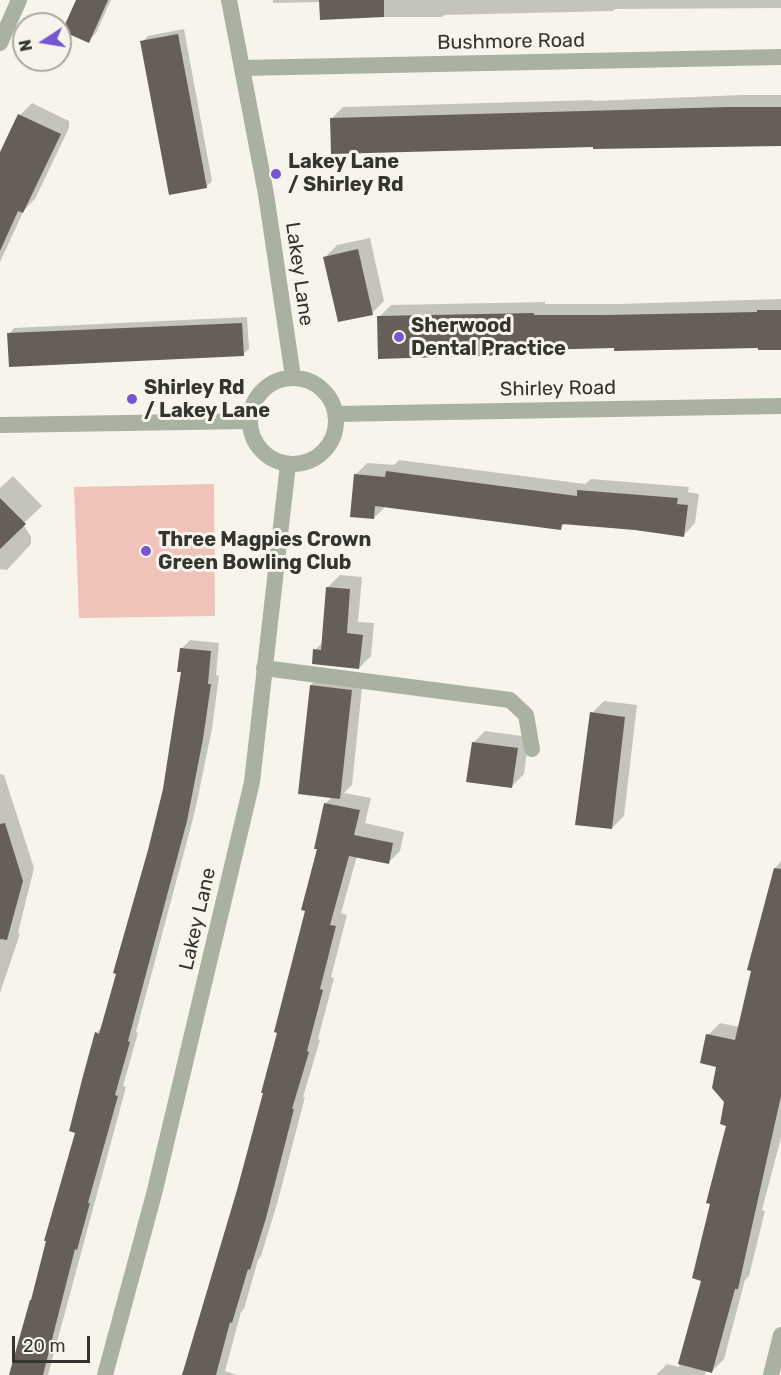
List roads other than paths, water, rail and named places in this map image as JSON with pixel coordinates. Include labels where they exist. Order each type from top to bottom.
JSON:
[{"type":"street","points":[[0,43],[19,0]]},
{"type":"street","name":"Lakey Lane","points":[[229,0],[266,194],[292,377]]},
{"type":"street","name":"Bushmore Road","points":[[242,68],[781,57]]},
{"type":"street","points":[[292,377],[305,379],[321,388],[333,402],[336,428],[332,440],[324,451],[307,462],[288,464],[276,461],[265,454],[257,444],[250,421],[252,408],[258,396],[268,386],[292,377]]},
{"type":"street","name":"Shirley Road","points":[[336,414],[781,406]]},
{"type":"street","points":[[0,425],[250,421]]},
{"type":"street","name":"Lakey Lane","points":[[105,1375],[157,1182],[252,782],[288,464]]},
{"type":"street","points":[[264,668],[510,700],[526,715],[532,749]]},
{"type":"street","points":[[771,1375],[781,1338]]},
{"type":"place","name":"Lakey Lane / Shirley Rd","points":[[276,174]]},
{"type":"place","name":"Sherwood Dental Practice","points":[[399,337]]},
{"type":"place","name":"Shirley Rd / Lakey Lane","points":[[132,399]]},
{"type":"place","name":"Three Magpies Crown Green Bowling Club","points":[[146,551]]}]
